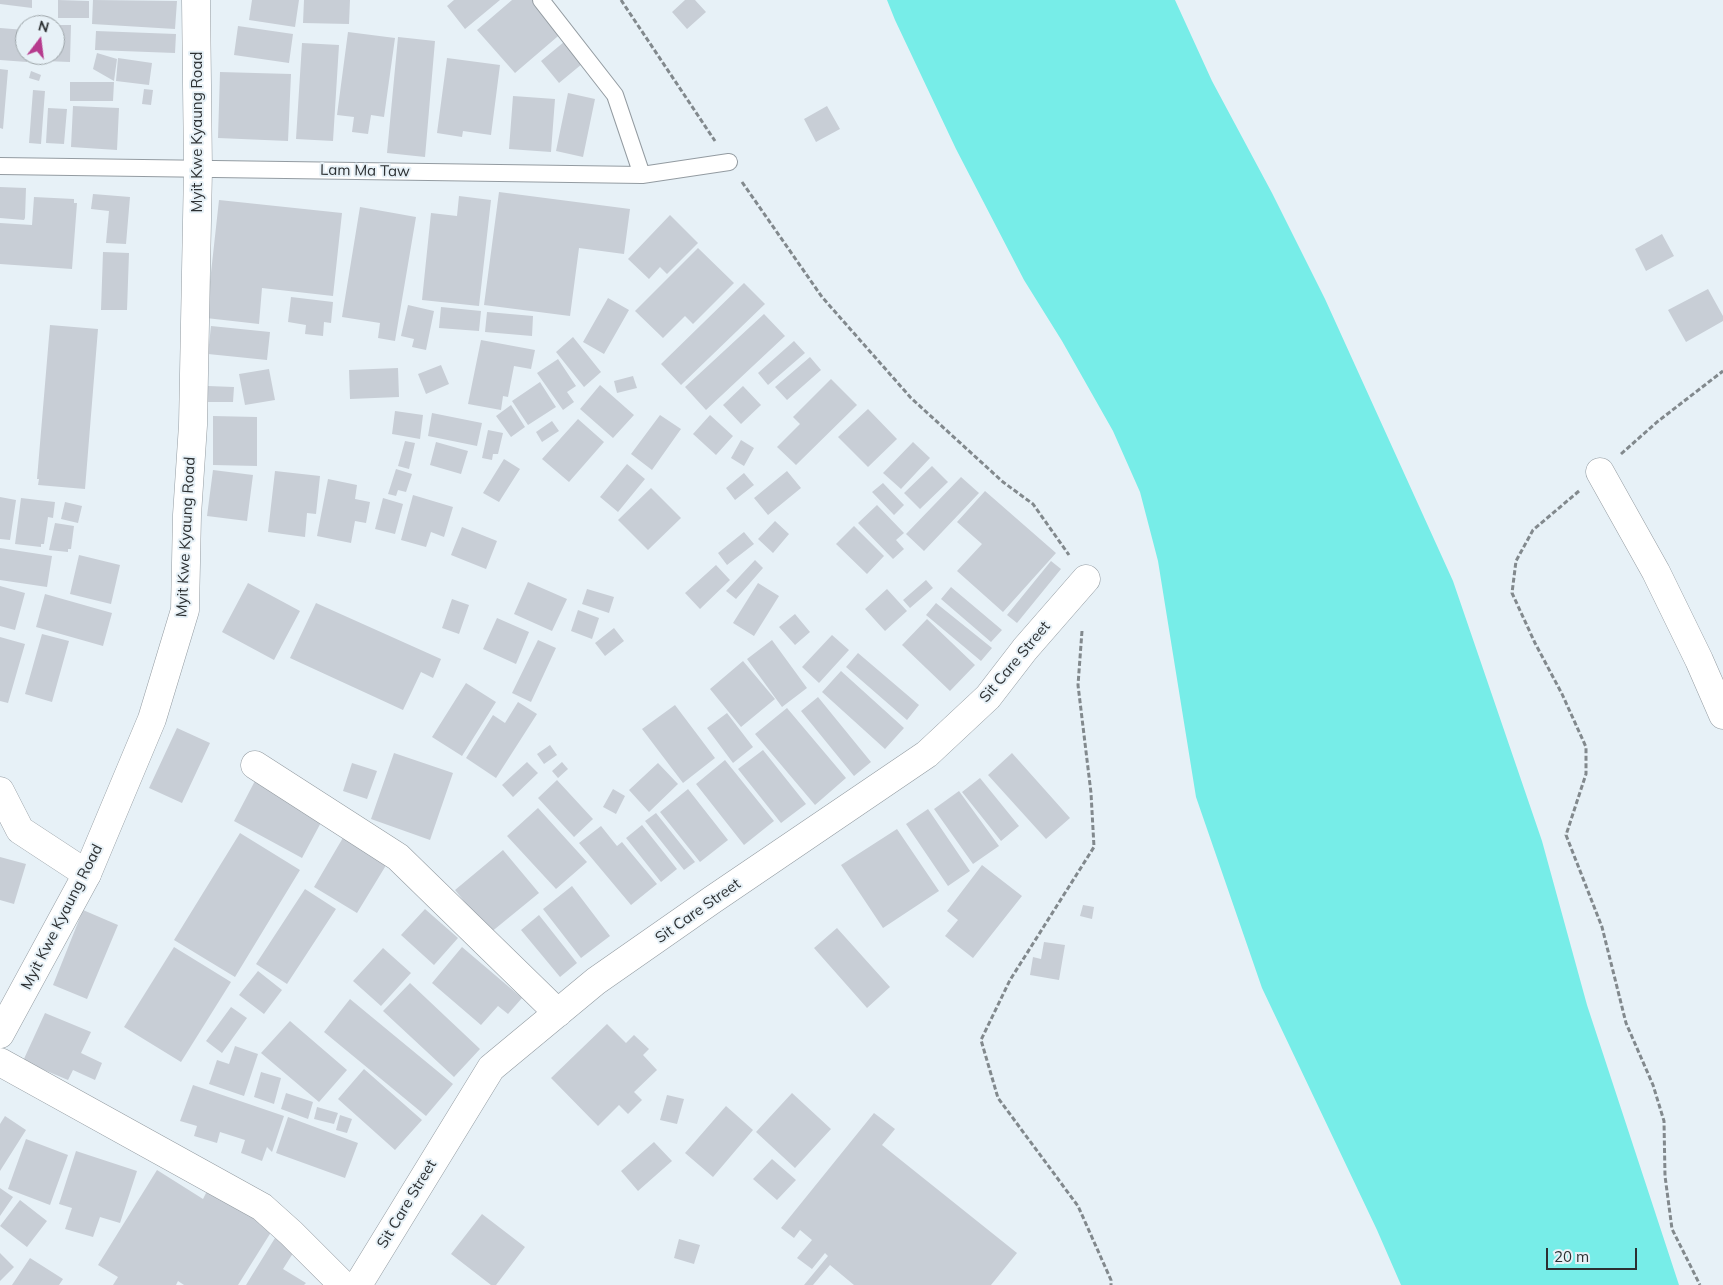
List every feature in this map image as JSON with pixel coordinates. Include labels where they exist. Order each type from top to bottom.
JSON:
[{"type":"street","name":"Myit Kwe Kyaung Road","points":[[0,1034],[87,874],[152,719],[185,610],[187,515],[193,425],[198,169],[196,0]]},
{"type":"street","points":[[1600,472],[1656,572],[1723,714]]},
{"type":"street","name":"Sit Care Street","points":[[358,1285],[490,1068],[596,981],[927,754],[988,698],[1025,649],[1086,579]]},
{"type":"street","points":[[255,765],[398,857],[558,1013]]},
{"type":"street","points":[[0,791],[20,830],[87,874]]},
{"type":"street","points":[[0,1062],[262,1207],[343,1285]]},
{"type":"lane","points":[[541,0],[615,95],[642,175]]},
{"type":"lane","name":"Lam Ma Taw","points":[[0,166],[642,175],[729,162]]},
{"type":"path","points":[[621,0],[822,297],[911,398],[1003,482],[1033,504],[1086,579]]},
{"type":"path","points":[[1700,1285],[1672,1228],[1665,1176],[1664,1122],[1653,1085],[1626,1023],[1602,927],[1566,834],[1586,774],[1586,747],[1512,593],[1516,561],[1533,530],[1656,422],[1723,370]]},
{"type":"path","points":[[1082,627],[1078,685],[1091,793],[1094,847],[1010,980],[981,1040],[998,1098],[1078,1206],[1111,1280],[1111,1285]]},
{"type":"water","points":[[887,0],[1175,0],[1212,81],[1272,193],[1325,299],[1453,581],[1542,841],[1587,1005],[1679,1285],[1401,1285],[1377,1230],[1262,988],[1196,797],[1158,561],[1140,492],[1113,431],[1062,341],[1024,280],[956,149]]},
{"type":"building","points":[[0,0],[32,0],[32,8],[0,4]]},
{"type":"building","points":[[58,0],[89,1],[89,18],[65,18],[65,15],[58,15]]},
{"type":"building","points":[[93,0],[177,1],[175,29],[92,24]]},
{"type":"building","points":[[252,0],[299,0],[295,27],[249,20]]},
{"type":"building","points":[[304,0],[350,0],[349,24],[303,23]]},
{"type":"building","points":[[454,0],[500,0],[465,29],[447,6]]},
{"type":"building","points":[[512,0],[549,0],[571,25],[515,73],[477,30]]},
{"type":"building","points":[[685,0],[695,0],[706,12],[687,29],[672,12]]},
{"type":"building","points":[[65,25],[71,25],[70,62],[65,62]]},
{"type":"building","points":[[238,26],[293,34],[289,63],[234,55]]},
{"type":"building","points":[[0,28],[15,29],[15,61],[0,60]]},
{"type":"building","points":[[96,31],[176,34],[175,53],[95,50]]},
{"type":"building","points":[[348,32],[395,38],[384,117],[371,115],[368,134],[352,132],[354,117],[337,115]]},
{"type":"building","points":[[398,37],[435,41],[425,157],[387,153]]},
{"type":"building","points":[[570,37],[588,59],[559,83],[541,61]]},
{"type":"building","points":[[302,43],[339,45],[333,141],[296,139]]},
{"type":"building","points":[[97,53],[117,59],[114,81],[93,69]]},
{"type":"building","points":[[118,58],[152,63],[149,85],[116,81]]},
{"type":"building","points":[[447,58],[500,65],[491,135],[463,131],[462,137],[437,133]]},
{"type":"building","points":[[0,69],[8,70],[3,129],[0,128]]},
{"type":"building","points":[[31,71],[41,75],[39,81],[29,78]]},
{"type":"building","points":[[220,72],[291,74],[288,141],[218,138]]},
{"type":"building","points":[[70,82],[114,82],[113,101],[70,101]]},
{"type":"building","points":[[144,89],[153,90],[151,105],[142,104]]},
{"type":"building","points":[[33,90],[45,91],[41,144],[29,143]]},
{"type":"building","points":[[568,93],[595,99],[583,157],[556,151]]},
{"type":"building","points":[[513,96],[555,99],[551,152],[509,149]]},
{"type":"building","points":[[73,106],[119,108],[117,150],[71,147]]},
{"type":"building","points":[[827,106],[840,129],[816,142],[804,119]]},
{"type":"building","points":[[48,108],[67,109],[64,144],[46,143]]},
{"type":"building","points":[[0,187],[26,188],[24,220],[0,218]]},
{"type":"building","points":[[499,192],[630,209],[624,254],[579,248],[570,316],[484,305]]},
{"type":"building","points":[[93,194],[130,197],[126,244],[106,243],[109,211],[91,209]]},
{"type":"building","points":[[459,196],[491,200],[479,306],[422,300],[431,213],[457,216]]},
{"type":"building","points":[[34,197],[74,199],[74,203],[77,203],[72,269],[0,264],[0,223],[32,225]]},
{"type":"building","points":[[219,200],[342,213],[333,296],[262,288],[259,324],[206,318]]},
{"type":"building","points":[[360,207],[416,217],[395,341],[378,338],[380,323],[342,317]]},
{"type":"building","points":[[670,215],[698,243],[667,274],[660,267],[649,279],[628,259]]},
{"type":"building","points":[[1662,234],[1674,256],[1646,271],[1635,249]]},
{"type":"building","points":[[698,248],[734,283],[693,324],[685,316],[663,338],[635,311]]},
{"type":"building","points":[[103,252],[129,253],[127,310],[101,310]]},
{"type":"building","points":[[744,283],[765,304],[681,385],[661,364]]},
{"type":"building","points":[[1708,289],[1723,316],[1723,321],[1686,342],[1668,310]]},
{"type":"building","points":[[291,297],[333,302],[331,323],[324,322],[323,336],[305,334],[306,325],[288,322]]},
{"type":"building","points":[[608,298],[629,310],[604,354],[583,342]]},
{"type":"building","points":[[408,305],[434,311],[426,350],[412,347],[414,339],[401,336]]},
{"type":"building","points":[[441,307],[481,311],[479,331],[439,328]]},
{"type":"building","points":[[487,312],[533,316],[532,336],[485,332]]},
{"type":"building","points":[[764,314],[785,336],[706,410],[685,387]]},
{"type":"building","points":[[50,325],[98,329],[85,489],[38,485]]},
{"type":"building","points":[[211,326],[270,332],[267,360],[208,354]]},
{"type":"building","points":[[573,337],[601,372],[584,387],[556,352]]},
{"type":"building","points":[[481,340],[535,350],[531,369],[514,366],[508,397],[503,396],[501,410],[468,404]]},
{"type":"building","points":[[794,341],[805,353],[768,385],[758,373]]},
{"type":"building","points":[[810,357],[821,370],[787,400],[775,387]]},
{"type":"building","points":[[558,359],[576,386],[567,392],[574,402],[563,410],[537,373]]},
{"type":"building","points":[[441,365],[449,384],[426,394],[418,374]]},
{"type":"building","points":[[398,368],[399,397],[350,399],[349,370]]},
{"type":"building","points":[[269,369],[275,400],[245,405],[239,374]]},
{"type":"building","points":[[633,376],[637,388],[617,393],[614,381]]},
{"type":"building","points":[[831,379],[857,405],[796,465],[777,447],[800,424],[793,417]]},
{"type":"building","points":[[540,382],[556,407],[528,425],[512,401]]},
{"type":"building","points":[[600,385],[634,415],[613,438],[580,409]]},
{"type":"building","points":[[208,386],[234,387],[233,402],[207,402]]},
{"type":"building","points":[[743,386],[761,405],[741,424],[723,405]]},
{"type":"building","points":[[511,405],[525,427],[511,437],[496,416]]},
{"type":"building","points":[[868,409],[897,439],[868,467],[838,437]]},
{"type":"building","points":[[395,411],[423,415],[420,439],[392,434]]},
{"type":"building","points":[[432,413],[482,423],[477,446],[428,436]]},
{"type":"building","points":[[660,415],[681,429],[652,470],[631,454]]},
{"type":"building","points":[[710,415],[733,436],[716,455],[693,434]]},
{"type":"building","points":[[213,416],[257,417],[257,466],[213,465]]},
{"type":"building","points":[[578,419],[604,442],[569,482],[542,459]]},
{"type":"building","points":[[552,421],[559,431],[542,442],[536,432]]},
{"type":"building","points":[[488,430],[503,433],[498,454],[493,454],[492,460],[482,458]]},
{"type":"building","points":[[741,440],[754,448],[744,466],[731,458]]},
{"type":"building","points":[[405,441],[415,443],[409,469],[398,466]]},
{"type":"building","points":[[436,442],[468,451],[461,474],[430,465]]},
{"type":"building","points":[[913,442],[930,458],[901,489],[883,473]]},
{"type":"building","points":[[504,459],[520,469],[499,502],[483,493]]},
{"type":"building","points":[[627,464],[645,479],[618,512],[600,497]]},
{"type":"building","points":[[932,466],[948,482],[920,509],[904,493]]},
{"type":"building","points":[[396,469],[412,474],[406,492],[398,490],[396,496],[388,494]]},
{"type":"building","points":[[213,470],[253,475],[247,521],[207,516]]},
{"type":"building","points":[[275,471],[320,476],[316,514],[307,513],[305,537],[268,532]]},
{"type":"building","points":[[787,471],[801,488],[768,515],[754,498]]},
{"type":"building","points":[[744,473],[754,485],[735,500],[726,488]]},
{"type":"building","points":[[961,477],[979,493],[924,551],[906,534]]},
{"type":"building","points":[[328,479],[357,485],[355,499],[370,502],[366,523],[355,521],[351,543],[317,536]]},
{"type":"building","points":[[883,483],[904,505],[894,515],[872,492]]},
{"type":"building","points":[[651,488],[681,518],[648,550],[618,520]]},
{"type":"building","points":[[985,491],[1056,553],[1003,612],[957,571],[982,544],[957,522]]},
{"type":"building","points":[[413,495],[453,507],[444,537],[431,532],[426,547],[401,540]]},
{"type":"building","points":[[0,497],[16,500],[10,540],[0,539]]},
{"type":"building","points":[[21,498],[55,502],[53,518],[48,517],[44,544],[41,544],[41,547],[15,544]]},
{"type":"building","points":[[383,498],[403,504],[395,534],[375,529]]},
{"type":"building","points":[[65,502],[82,506],[78,523],[61,519]]},
{"type":"building","points":[[877,505],[904,533],[896,540],[904,549],[893,559],[858,523]]},
{"type":"building","points":[[775,521],[789,534],[773,553],[758,539]]},
{"type":"building","points":[[55,523],[74,526],[71,549],[68,549],[68,552],[49,550]]},
{"type":"building","points":[[854,526],[884,556],[867,574],[836,544]]},
{"type":"building","points":[[462,527],[497,541],[486,569],[451,555]]},
{"type":"building","points":[[744,532],[754,544],[727,565],[718,553]]},
{"type":"building","points":[[0,548],[52,556],[47,587],[0,580]]},
{"type":"building","points":[[79,555],[120,565],[111,604],[70,594]]},
{"type":"building","points":[[755,560],[763,568],[736,599],[726,591]]},
{"type":"building","points":[[1051,561],[1061,569],[1017,623],[1007,615]]},
{"type":"building","points":[[716,565],[730,580],[700,609],[685,593]]},
{"type":"building","points":[[926,580],[933,588],[910,608],[903,600]]},
{"type":"building","points":[[528,582],[567,599],[552,631],[514,614]]},
{"type":"building","points":[[248,583],[300,611],[274,660],[222,632]]},
{"type":"building","points":[[758,583],[779,596],[754,636],[733,623]]},
{"type":"building","points":[[0,586],[25,593],[15,630],[0,626]]},
{"type":"building","points":[[951,587],[1002,630],[991,642],[941,599]]},
{"type":"building","points":[[587,589],[614,597],[609,613],[582,604]]},
{"type":"building","points":[[887,589],[907,611],[885,631],[865,609]]},
{"type":"building","points":[[45,594],[112,613],[103,646],[36,627]]},
{"type":"building","points":[[452,599],[469,605],[459,634],[442,628]]},
{"type":"building","points":[[316,603],[441,659],[433,678],[421,672],[403,710],[290,658]]},
{"type":"building","points":[[936,603],[992,648],[981,661],[926,615]]},
{"type":"building","points":[[578,610],[599,618],[592,639],[571,631]]},
{"type":"building","points":[[795,614],[810,632],[795,645],[779,627]]},
{"type":"building","points":[[497,618],[529,632],[516,664],[483,649]]},
{"type":"building","points":[[927,619],[975,665],[950,691],[902,645]]},
{"type":"building","points":[[614,628],[624,641],[605,656],[595,643]]},
{"type":"building","points":[[42,634],[69,641],[52,702],[25,694]]},
{"type":"building","points":[[832,635],[849,650],[819,683],[802,667]]},
{"type":"building","points":[[0,637],[25,644],[8,703],[0,701]]},
{"type":"building","points":[[538,640],[556,648],[531,702],[512,693]]},
{"type":"building","points":[[772,640],[807,688],[782,707],[747,659]]},
{"type":"building","points":[[858,653],[919,705],[907,720],[846,667]]},
{"type":"building","points":[[743,661],[775,699],[741,727],[710,689]]},
{"type":"building","points":[[841,671],[904,728],[885,749],[822,692]]},
{"type":"building","points":[[466,683],[496,702],[462,756],[432,737]]},
{"type":"building","points":[[818,697],[871,762],[854,776],[801,711]]},
{"type":"building","points":[[518,702],[537,714],[496,778],[466,758],[493,715],[505,723]]},
{"type":"building","points":[[675,705],[715,758],[683,783],[642,729]]},
{"type":"building","points":[[787,708],[846,778],[815,805],[755,734]]},
{"type":"building","points":[[727,713],[753,747],[733,763],[707,728]]},
{"type":"building","points":[[177,728],[210,743],[182,803],[149,788]]},
{"type":"building","points":[[550,745],[557,755],[544,764],[537,754]]},
{"type":"building","points":[[763,750],[806,804],[781,823],[738,769]]},
{"type":"building","points":[[394,753],[453,773],[430,840],[371,819]]},
{"type":"building","points":[[1012,753],[1070,818],[1046,839],[988,775]]},
{"type":"building","points":[[725,760],[774,821],[744,845],[696,784]]},
{"type":"building","points":[[527,762],[538,773],[513,797],[502,785]]},
{"type":"building","points":[[562,762],[568,769],[558,778],[552,771]]},
{"type":"building","points":[[352,763],[377,771],[367,799],[343,791]]},
{"type":"building","points":[[658,763],[678,784],[649,812],[629,790]]},
{"type":"building","points":[[257,777],[325,815],[302,858],[234,821]]},
{"type":"building","points":[[980,778],[1019,826],[1001,841],[962,792]]},
{"type":"building","points":[[557,780],[593,819],[574,837],[538,798]]},
{"type":"building","points":[[613,789],[625,796],[616,814],[603,807]]},
{"type":"building","points":[[688,789],[728,840],[700,862],[660,812]]},
{"type":"building","points":[[959,791],[999,846],[973,864],[934,809]]},
{"type":"building","points":[[538,808],[587,862],[556,889],[507,836]]},
{"type":"building","points":[[928,809],[970,871],[948,886],[906,824]]},
{"type":"building","points":[[656,813],[695,862],[684,870],[645,821]]},
{"type":"building","points":[[642,825],[677,869],[661,882],[626,838]]},
{"type":"building","points":[[601,826],[617,846],[622,842],[657,884],[631,905],[579,843]]},
{"type":"building","points":[[897,829],[939,891],[883,928],[841,865]]},
{"type":"building","points":[[240,833],[300,870],[235,977],[174,940]]},
{"type":"building","points":[[344,836],[388,862],[357,913],[314,887]]},
{"type":"building","points":[[503,850],[539,893],[490,933],[455,890]]},
{"type":"building","points":[[0,857],[26,864],[14,904],[0,900]]},
{"type":"building","points":[[982,865],[1022,896],[973,958],[945,936],[958,920],[947,911]]},
{"type":"building","points":[[572,886],[610,936],[581,958],[543,909]]},
{"type":"building","points":[[305,889],[336,909],[287,984],[256,964]]},
{"type":"building","points":[[1083,905],[1094,907],[1092,919],[1080,916]]},
{"type":"building","points":[[425,909],[458,938],[434,965],[401,935]]},
{"type":"building","points":[[83,910],[118,925],[87,999],[53,985]]},
{"type":"building","points":[[539,915],[577,963],[560,977],[521,930]]},
{"type":"building","points":[[837,928],[890,987],[867,1008],[814,948]]},
{"type":"building","points":[[1044,942],[1065,945],[1059,980],[1030,975],[1033,957],[1041,959]]},
{"type":"building","points":[[174,947],[231,982],[181,1062],[124,1027]]},
{"type":"building","points":[[462,947],[522,998],[508,1014],[498,1006],[481,1025],[432,983]]},
{"type":"building","points":[[383,948],[411,973],[381,1006],[353,981]]},
{"type":"building","points":[[258,971],[282,990],[264,1014],[239,995]]},
{"type":"building","points":[[410,983],[480,1049],[454,1077],[383,1011]]},
{"type":"building","points":[[350,999],[453,1084],[426,1116],[324,1032]]},
{"type":"building","points":[[231,1007],[247,1018],[222,1053],[206,1041]]},
{"type":"building","points":[[45,1013],[91,1032],[81,1053],[102,1063],[95,1080],[73,1070],[68,1080],[23,1061]]},
{"type":"building","points":[[290,1021],[347,1070],[319,1102],[261,1053]]},
{"type":"building","points":[[607,1024],[626,1043],[634,1035],[649,1049],[643,1055],[657,1070],[634,1092],[642,1100],[628,1114],[619,1105],[598,1126],[551,1078]]},
{"type":"building","points":[[235,1046],[258,1054],[244,1096],[209,1084],[217,1060],[229,1064]]},
{"type":"building","points":[[364,1069],[422,1120],[395,1150],[338,1099]]},
{"type":"building","points":[[261,1072],[281,1078],[274,1104],[254,1097]]},
{"type":"building","points":[[193,1085],[284,1116],[272,1152],[267,1147],[262,1161],[241,1153],[245,1140],[220,1132],[217,1143],[194,1136],[197,1126],[180,1121]]},
{"type":"building","points":[[286,1093],[313,1102],[308,1119],[281,1109]]},
{"type":"building","points":[[792,1093],[831,1129],[795,1168],[756,1132]]},
{"type":"building","points":[[667,1095],[684,1099],[677,1124],[660,1120]]},
{"type":"building","points":[[726,1106],[753,1130],[713,1177],[685,1153]]},
{"type":"building","points":[[317,1107],[338,1113],[334,1124],[314,1119]]},
{"type":"building","points":[[874,1113],[895,1129],[882,1145],[1017,1253],[991,1285],[854,1285],[830,1265],[813,1285],[804,1285],[828,1256],[825,1253],[812,1269],[797,1258],[812,1240],[800,1230],[794,1238],[781,1228]]},
{"type":"building","points":[[340,1115],[352,1119],[347,1133],[336,1130]]},
{"type":"building","points":[[5,1116],[26,1130],[0,1171],[0,1124]]},
{"type":"building","points":[[288,1117],[358,1143],[345,1178],[276,1153]]},
{"type":"building","points":[[26,1139],[68,1155],[50,1205],[8,1189]]},
{"type":"building","points":[[654,1142],[672,1161],[638,1191],[621,1171]]},
{"type":"building","points":[[76,1151],[137,1171],[120,1223],[100,1217],[93,1237],[65,1229],[72,1208],[59,1204]]},
{"type":"building","points":[[772,1159],[796,1180],[777,1200],[753,1179]]},
{"type":"building","points":[[157,1170],[203,1199],[208,1189],[273,1229],[238,1285],[184,1285],[178,1281],[176,1285],[113,1285],[118,1277],[98,1265]]},
{"type":"building","points":[[0,1188],[13,1197],[0,1216]]},
{"type":"building","points":[[20,1200],[47,1221],[27,1247],[0,1226]]},
{"type":"building","points":[[482,1214],[525,1247],[496,1285],[491,1285],[451,1254]]},
{"type":"building","points":[[275,1238],[295,1250],[283,1269],[306,1283],[304,1285],[246,1285]]},
{"type":"building","points":[[679,1239],[700,1245],[694,1264],[674,1258]]},
{"type":"building","points":[[0,1253],[14,1267],[0,1281]]},
{"type":"building","points":[[30,1258],[63,1279],[59,1285],[12,1285]]}]
